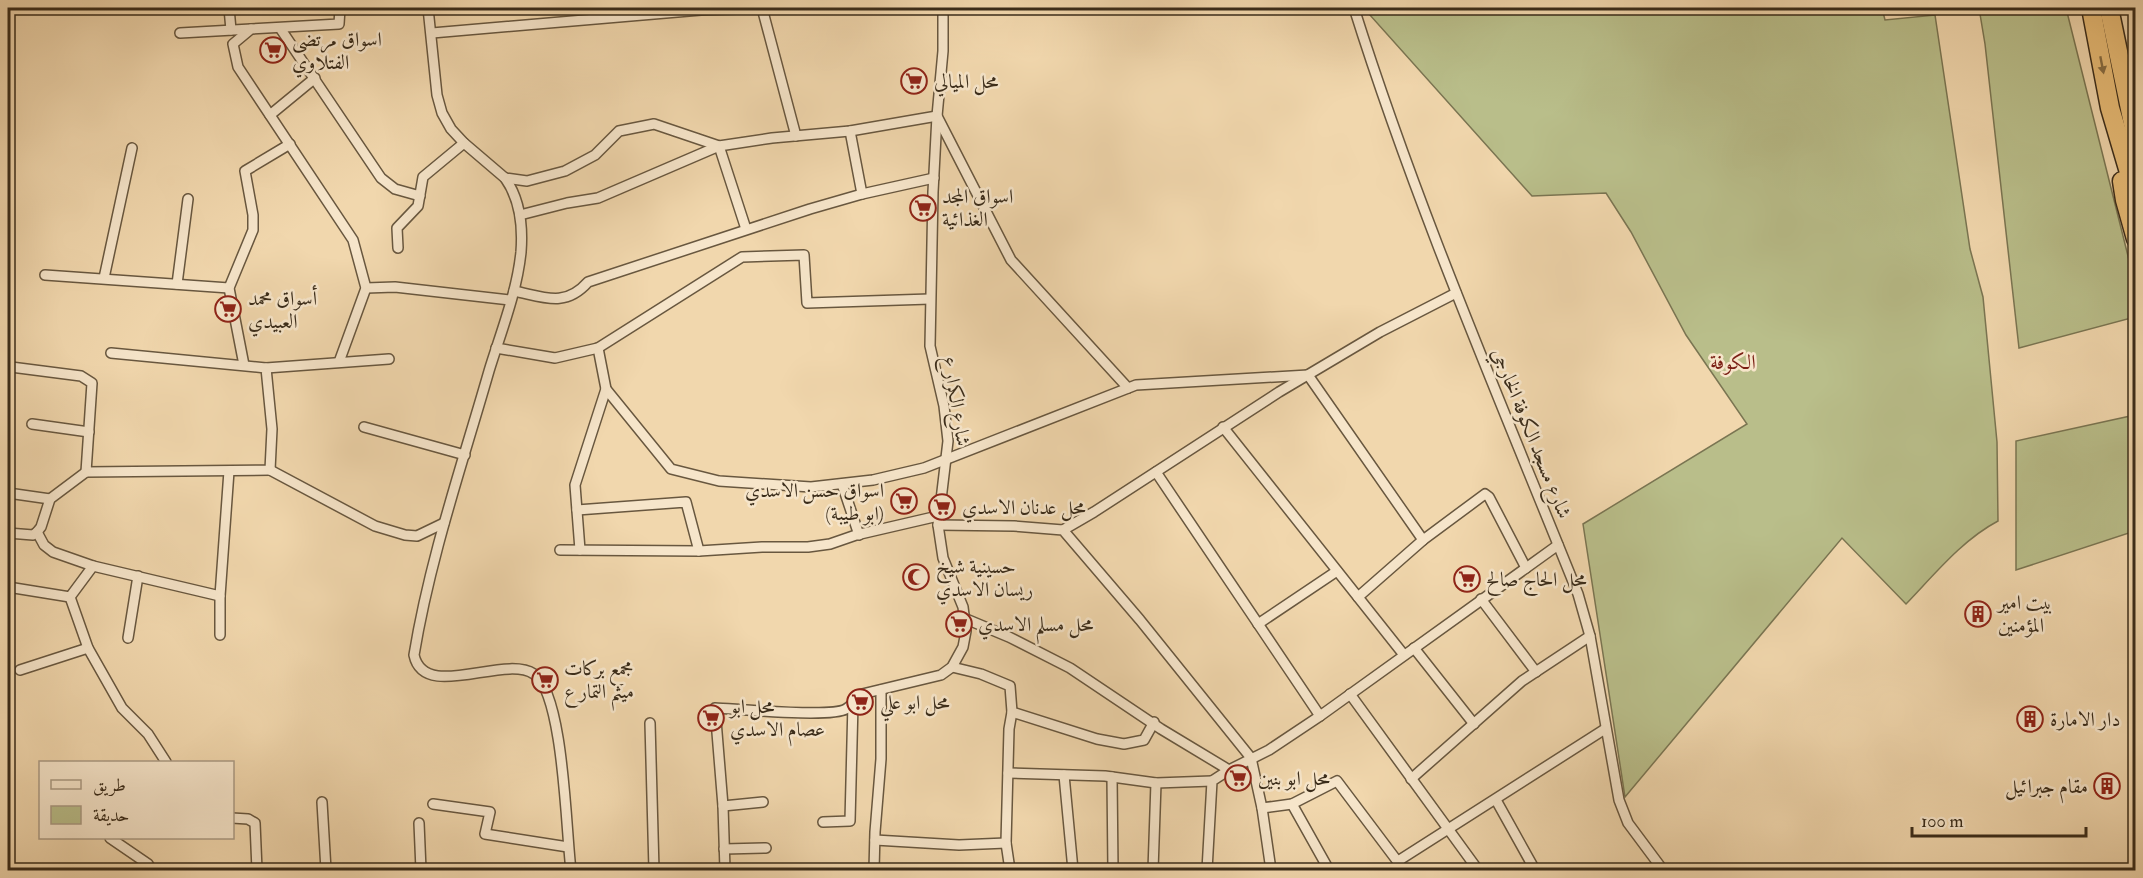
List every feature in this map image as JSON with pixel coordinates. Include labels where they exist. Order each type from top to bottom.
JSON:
[{"type":"highway","points":[[2091,8],[2128,126],[2136,138]]},
{"type":"highway","points":[[2109,8],[2128,126],[2136,196]]},
{"type":"highway","points":[[2128,126],[2125,200],[2136,239]]},
{"type":"street","points":[[229,8],[231,30]]},
{"type":"street","points":[[180,33],[339,24],[340,8]]},
{"type":"street","points":[[428,8],[439,104],[446,122],[464,143],[505,178],[517,199],[521,252],[514,291],[444,523],[416,647],[416,662],[425,674],[432,676],[516,669],[534,674],[542,681],[546,689],[559,746],[571,870]]},
{"type":"street","points":[[762,8],[796,136]]},
{"type":"street","points":[[432,33],[701,10],[773,8]]},
{"type":"street","name":"شارع الكرار ع","points":[[944,8],[944,51],[937,116],[934,178],[930,346],[944,406],[948,441],[948,457],[938,520],[943,558],[966,619]]},
{"type":"street","name":"شارع مسجد الكوفة الخارجي","points":[[1354,8],[1395,134],[1456,293],[1578,594],[1590,636],[1619,800],[1628,823],[1663,870]]},
{"type":"street","points":[[280,28],[381,178],[394,189],[420,196]]},
{"type":"street","points":[[251,29],[233,44],[238,67],[353,240],[366,288],[339,362]]},
{"type":"street","points":[[270,116],[315,78]]},
{"type":"street","points":[[520,215],[598,198],[719,147],[850,131],[937,116],[1011,260],[1128,388]]},
{"type":"street","points":[[505,178],[527,181],[566,171],[595,155],[619,131],[654,124],[719,147]]},
{"type":"street","points":[[850,131],[862,194]]},
{"type":"street","points":[[398,248],[397,228],[418,206],[423,177],[464,143]]},
{"type":"street","points":[[244,366],[229,288],[253,230],[253,215],[245,171],[290,144]]},
{"type":"street","points":[[719,147],[746,229]]},
{"type":"street","points":[[104,278],[132,148]]},
{"type":"street","points":[[514,291],[554,299],[570,297],[588,282],[746,229],[862,194],[934,178]]},
{"type":"street","points":[[177,284],[188,199]]},
{"type":"street","points":[[496,348],[555,358],[598,348],[742,257],[804,255],[807,303],[930,299]]},
{"type":"street","points":[[45,275],[229,288]]},
{"type":"street","points":[[366,288],[395,287],[510,300]]},
{"type":"street","points":[[560,550],[699,551],[808,547],[938,520],[1063,530],[1308,375],[1380,332],[1456,293]]},
{"type":"street","points":[[598,348],[606,389],[671,469],[719,481],[811,487],[873,480],[924,468],[1136,385],[1308,375]]},
{"type":"street","points":[[111,353],[266,368],[389,359]]},
{"type":"street","points":[[11,367],[81,376],[92,383],[86,472]]},
{"type":"street","points":[[266,368],[272,429],[270,470]]},
{"type":"street","points":[[1308,375],[1423,540]]},
{"type":"street","points":[[580,550],[575,485],[606,389]]},
{"type":"street","points":[[32,424],[89,432]]},
{"type":"street","points":[[364,427],[465,455]]},
{"type":"street","points":[[1223,428],[1404,655]]},
{"type":"street","points":[[8,533],[33,535],[38,532],[50,499],[86,472],[270,470],[375,526],[405,535],[417,536],[444,523]]},
{"type":"street","points":[[220,635],[220,597],[229,471]]},
{"type":"street","points":[[1156,472],[1320,716]]},
{"type":"street","points":[[842,484],[859,535]]},
{"type":"street","points":[[8,493],[50,499]]},
{"type":"street","points":[[1358,597],[1423,540],[1485,494],[1526,568]]},
{"type":"street","points":[[577,510],[686,502],[699,551]]},
{"type":"street","points":[[1063,530],[1140,620],[1251,758],[1262,808],[1271,870]]},
{"type":"street","points":[[38,532],[44,545],[53,552],[93,566],[220,597]]},
{"type":"street","points":[[1008,773],[1112,777],[1156,783],[1212,781],[1269,750],[1320,716],[1558,545]]},
{"type":"street","points":[[70,597],[93,566]]},
{"type":"street","points":[[1258,624],[1337,571]]},
{"type":"street","points":[[128,638],[138,576]]},
{"type":"street","points":[[8,587],[70,597]]},
{"type":"street","points":[[70,597],[88,648],[122,708],[148,734],[165,761]]},
{"type":"street","points":[[1481,599],[1536,672]]},
{"type":"street","points":[[824,822],[850,821],[854,703],[858,695],[941,675],[952,667],[965,640],[966,619],[1009,637],[1070,668],[1154,722],[1161,729],[1229,770]]},
{"type":"street","points":[[1411,778],[1522,681],[1590,636]]},
{"type":"street","points":[[20,670],[88,648]]},
{"type":"street","points":[[1414,648],[1474,724]]},
{"type":"street","points":[[952,667],[981,674],[1010,686],[1012,712],[1006,843],[1010,870]]},
{"type":"street","points":[[874,870],[881,759],[881,690]]},
{"type":"street","points":[[1350,694],[1478,870]]},
{"type":"street","points":[[725,870],[723,806],[715,708],[826,713],[844,710],[854,703]]},
{"type":"street","points":[[1012,712],[1065,730],[1124,744],[1144,740],[1154,722]]},
{"type":"street","points":[[650,723],[654,870]]},
{"type":"street","points":[[1398,861],[1605,729]]},
{"type":"street","points":[[1064,775],[1072,870]]},
{"type":"street","points":[[1112,777],[1113,870]]},
{"type":"street","points":[[1207,870],[1212,781]]},
{"type":"street","points":[[1262,808],[1292,804],[1337,781],[1404,870]]},
{"type":"street","points":[[1153,870],[1156,783]]},
{"type":"street","points":[[1496,800],[1536,870]]},
{"type":"street","points":[[322,802],[326,870]]},
{"type":"street","points":[[723,806],[763,802]]},
{"type":"street","points":[[433,804],[490,812],[485,834],[568,847]]},
{"type":"street","points":[[1292,804],[1329,870]]},
{"type":"street","points":[[234,818],[248,819],[255,823],[257,870]]},
{"type":"street","points":[[419,823],[421,870]]},
{"type":"street","points":[[113,839],[148,864],[152,870]]},
{"type":"street","points":[[875,840],[959,844],[1006,843]]},
{"type":"street","points":[[724,849],[766,848]]},
{"type":"green space","points":[[1368,8],[1882,8],[1885,20],[1935,15],[1970,249],[1983,297],[1997,442],[1998,521],[1960,548],[1906,604],[1842,538],[1625,797],[1583,524],[1747,424],[1686,335],[1631,232],[1606,193],[1532,196],[1369,14]]},
{"type":"green space","points":[[1979,8],[2066,8],[2135,284],[2135,317],[2019,348]]},
{"type":"green space","points":[[2135,415],[2135,531],[2016,570],[2016,441]]},
{"type":"place","name":"اسواق مرتضى الفتلاوي","points":[[273,50]]},
{"type":"place","name":"محل الميالي","points":[[914,81]]},
{"type":"place","name":"اسواق المجد الغذائية","points":[[923,208]]},
{"type":"place","name":"أسواق محمد العبيدي","points":[[228,309]]},
{"type":"place","name":"اسواق حسن الاسدي (ابو طيبة)","points":[[904,501]]},
{"type":"place","name":"محل عدنان الاسدي","points":[[942,507]]},
{"type":"place","name":"حسينية شيخ ريسان الاسدي","points":[[916,577]]},
{"type":"place","name":"محل الحاج صالح","points":[[1467,579]]},
{"type":"place","name":"بيت امير المؤمنين","points":[[1978,614]]},
{"type":"place","name":"محل مسلم الاسدي","points":[[959,624]]},
{"type":"place","name":"مجمع بركات ميثم التمار ع","points":[[545,680]]},
{"type":"place","name":"محل ابو علي","points":[[860,702]]},
{"type":"place","name":"محل ابو عصام الاسدي","points":[[711,718]]},
{"type":"place","name":"دار الامارة","points":[[2030,719]]},
{"type":"place","name":"محل ابو بنين","points":[[1238,778]]},
{"type":"place","name":"مقام جبرائيل","points":[[2107,786]]},
{"type":"district","name":"الكوفة","points":[[1733,362]]}]
